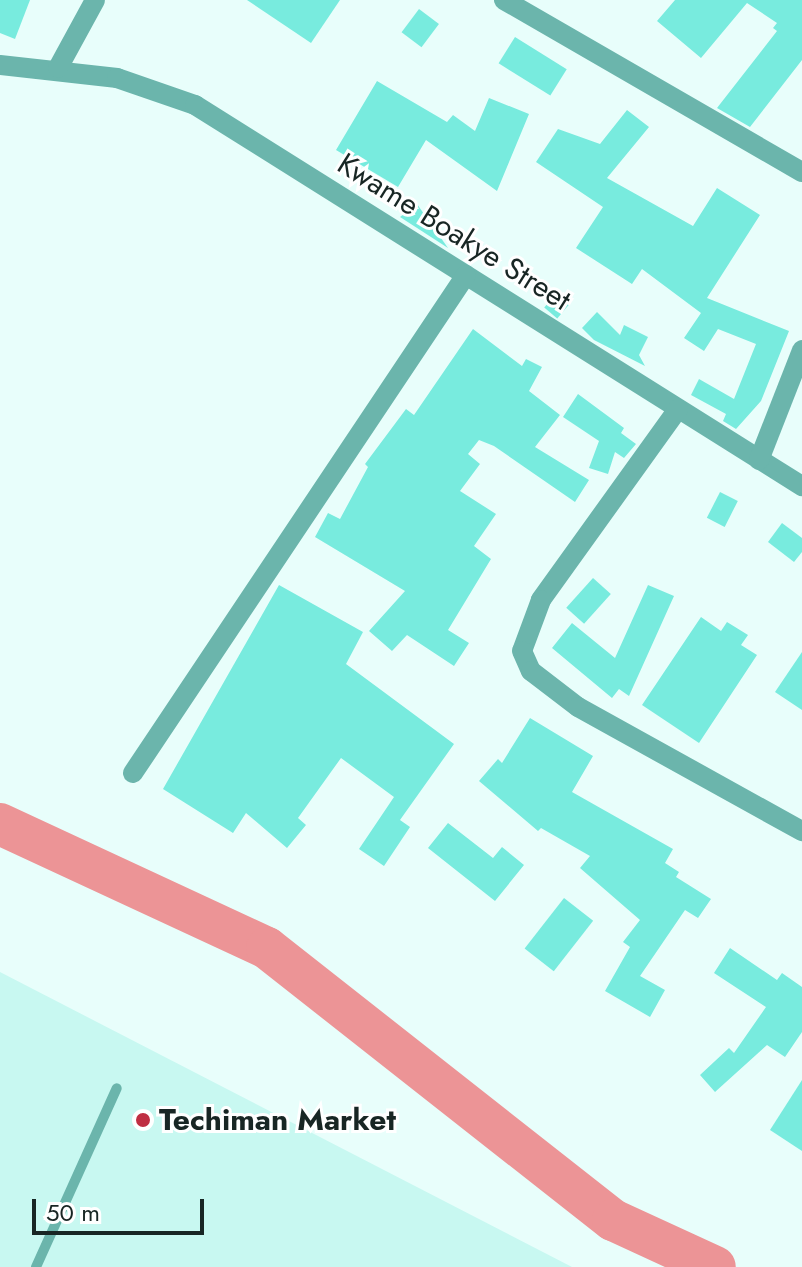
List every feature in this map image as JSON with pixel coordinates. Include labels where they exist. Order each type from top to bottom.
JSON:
[{"type":"street","points":[[58,68],[95,0]]},
{"type":"street","points":[[504,0],[802,172]]},
{"type":"street","name":"Kwame Boakye Street","points":[[0,65],[58,68],[117,78],[195,105],[802,486]]},
{"type":"street","points":[[133,773],[466,275]]},
{"type":"street","points":[[759,460],[802,350]]},
{"type":"street","points":[[678,409],[541,600],[522,651],[531,671],[578,707],[802,831]]},
{"type":"lane","points":[[36,1267],[117,1088]]},
{"type":"shaded area","name":"Techiman Market","points":[[0,972],[572,1267],[0,1267]]},
{"type":"building","points":[[0,0],[30,0],[15,39],[0,33]]},
{"type":"building","points":[[247,0],[340,0],[311,43]]},
{"type":"building","points":[[675,0],[802,0],[802,60],[750,127],[717,108],[777,31],[773,28],[777,23],[747,3],[701,58],[657,21]]},
{"type":"building","points":[[419,9],[439,24],[422,47],[402,32]]},
{"type":"building","points":[[515,37],[567,69],[550,96],[499,63]]},
{"type":"building","points":[[377,81],[447,122],[453,115],[475,131],[489,98],[529,114],[497,191],[426,140],[398,187],[336,150]]},
{"type":"building","points":[[627,110],[649,127],[607,178],[693,226],[717,188],[760,215],[707,298],[789,331],[761,401],[736,429],[723,421],[726,414],[691,395],[699,379],[734,399],[756,344],[718,329],[704,351],[684,338],[701,313],[642,269],[632,284],[576,248],[603,207],[536,162],[558,129],[600,144]]},
{"type":"building","points":[[417,204],[448,248],[400,217]]},
{"type":"building","points":[[559,290],[572,301],[557,319],[544,308]]},
{"type":"building","points":[[597,312],[620,335],[624,325],[648,337],[639,355],[645,366],[594,340],[582,328]]},
{"type":"building","points":[[473,329],[522,366],[526,359],[542,367],[529,391],[560,415],[535,447],[589,480],[575,502],[494,446],[479,440],[468,454],[480,464],[460,491],[496,514],[474,546],[491,559],[448,630],[469,643],[454,666],[407,635],[392,651],[369,631],[405,591],[315,537],[328,513],[340,519],[368,467],[365,464],[406,409],[414,415]]},
{"type":"building","points":[[578,394],[624,428],[621,433],[636,444],[624,458],[615,452],[608,474],[589,468],[599,441],[563,417]]},
{"type":"building","points":[[720,492],[738,501],[725,527],[707,518]]},
{"type":"building","points":[[782,523],[802,538],[802,552],[794,562],[768,542]]},
{"type":"building","points":[[593,578],[611,594],[584,624],[566,608]]},
{"type":"building","points":[[279,585],[363,632],[346,664],[454,744],[400,820],[410,827],[384,866],[359,849],[394,797],[341,758],[298,818],[306,825],[287,848],[246,813],[233,833],[163,789]]},
{"type":"building","points":[[648,585],[674,596],[629,696],[619,689],[612,698],[552,648],[572,623],[615,658]]},
{"type":"building","points":[[701,617],[721,631],[727,622],[748,635],[741,645],[757,655],[699,743],[642,705]]},
{"type":"building","points":[[802,652],[802,710],[775,692]]},
{"type":"building","points":[[530,718],[593,756],[572,792],[673,849],[665,863],[679,872],[676,877],[711,899],[698,918],[685,910],[640,976],[665,990],[650,1017],[605,991],[630,947],[623,942],[640,920],[580,868],[590,856],[541,828],[538,831],[479,781],[498,759],[502,763]]},
{"type":"building","points":[[448,823],[493,858],[502,847],[524,865],[495,901],[428,848]]},
{"type":"building","points":[[564,898],[593,921],[554,971],[525,948]]},
{"type":"building","points":[[730,948],[777,980],[782,973],[802,987],[802,1032],[785,1057],[767,1045],[715,1092],[700,1075],[729,1048],[734,1053],[766,1007],[714,973]]},
{"type":"building","points":[[802,1080],[802,1151],[770,1130]]},
{"type":"waterway","points":[[0,824],[267,948],[613,1220],[715,1267]]},
{"type":"place","name":"Techiman Market","points":[[143,1120]]}]
